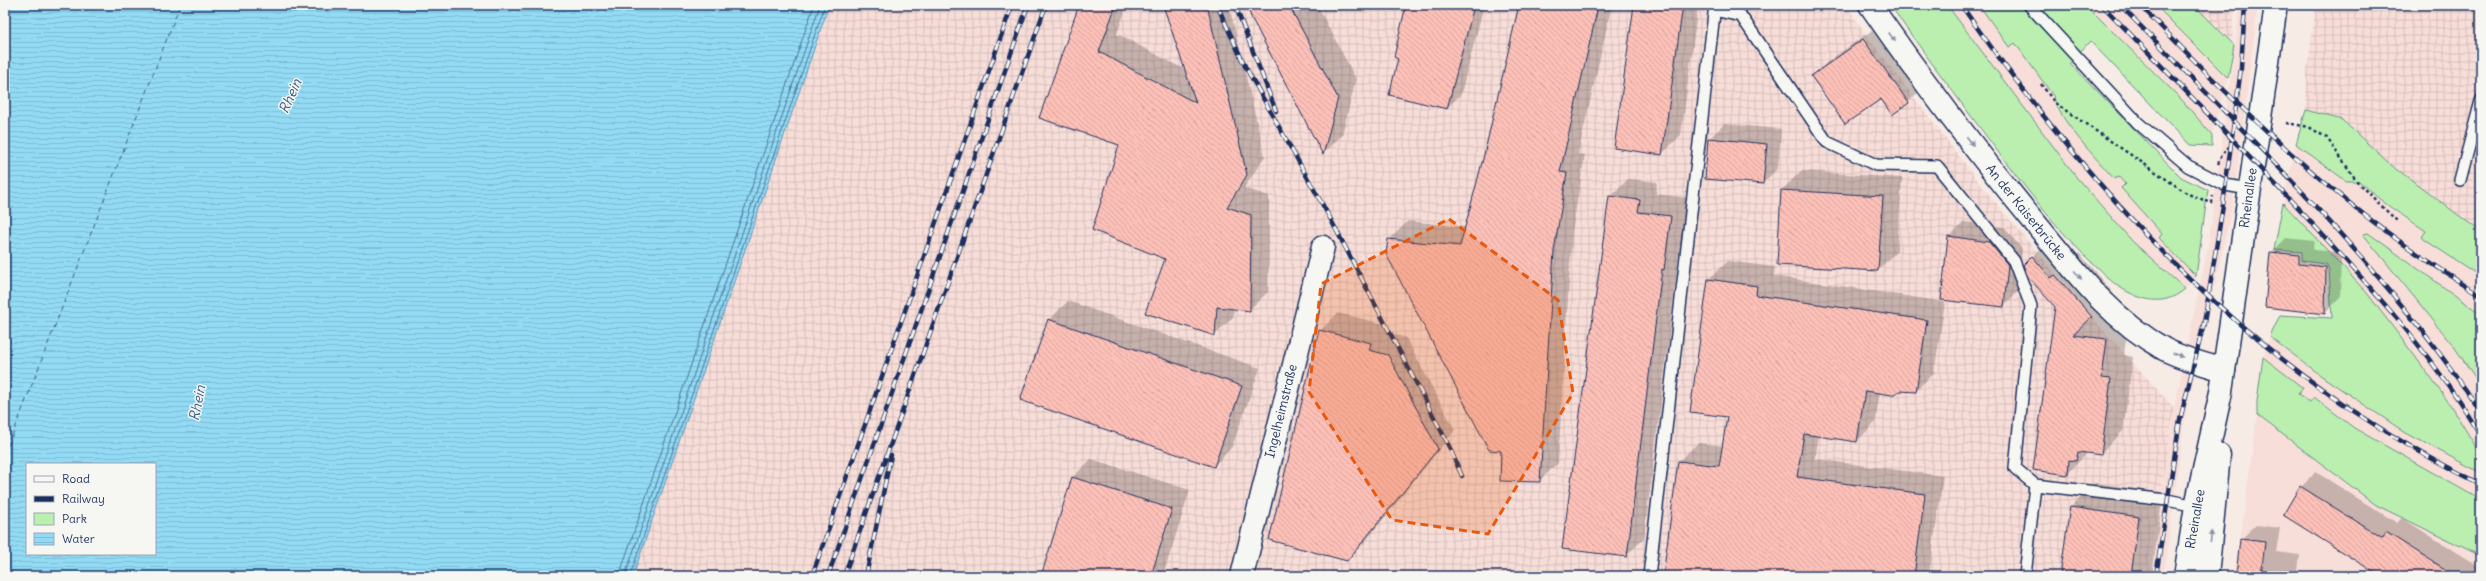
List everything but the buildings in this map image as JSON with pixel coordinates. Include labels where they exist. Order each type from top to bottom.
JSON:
[{"type":"street","name":"An der Kaiserbrücke","points":[[1870,5],[2000,181],[2091,291],[2130,326],[2164,349],[2224,370]]},
{"type":"street","name":"Rheinallee","points":[[2185,576],[2196,506],[2221,392],[2276,5]]},
{"type":"street","name":"Ingelheimstraße","points":[[1242,576],[1323,247]]},
{"type":"street","name":"Rheinallee","points":[[2207,576],[2216,492],[2221,392]]},
{"type":"lane","points":[[2029,5],[2138,123],[2188,166],[2215,181],[2249,189]]},
{"type":"lane","points":[[1649,576],[1714,8],[1741,16],[1827,142],[1876,165],[1937,166],[2014,261],[2031,306],[2015,468],[2035,485],[2160,499],[2196,506]]},
{"type":"lane","points":[[2460,180],[2481,101]]},
{"type":"lane","points":[[2025,576],[2035,485]]},
{"type":"path","points":[[2041,84],[2055,103],[2188,194],[2212,203],[2220,159],[2234,140]]},
{"type":"path","points":[[2286,123],[2309,127],[2327,138],[2359,184],[2398,222]]},
{"type":"highlighted area","points":[[1449,219],[1558,300],[1573,393],[1488,534],[1392,520],[1309,392],[1321,284]]},
{"type":"shaded area","points":[[829,5],[1846,5],[1867,36],[1985,190],[2098,324],[2174,408],[2148,576],[633,576]]},
{"type":"shaded area","points":[[1947,5],[1979,5],[2009,47],[2015,43],[2054,97],[2056,107],[2114,179],[2119,176],[2125,184],[2122,187],[2162,235],[2159,238],[2196,276],[2185,289],[2132,241],[2076,178]]},
{"type":"shaded area","points":[[2082,5],[2155,5],[2228,78],[2212,135],[2181,99],[2095,14]]},
{"type":"shaded area","points":[[2195,5],[2235,5],[2232,42]]},
{"type":"shaded area","points":[[2240,5],[2258,5],[2232,209],[2185,414],[2164,576],[2148,576],[2174,408],[2208,247]]},
{"type":"shaded area","points":[[2316,5],[2481,5],[2481,232],[2390,164],[2342,120],[2306,110],[2307,72]]},
{"type":"shaded area","points":[[2296,144],[2346,181],[2359,181],[2372,194],[2402,217],[2426,231],[2425,240],[2481,277],[2481,314],[2368,233],[2453,345],[2481,386],[2481,455],[2449,403],[2367,293],[2283,203]]},
{"type":"shaded area","points":[[2270,337],[2323,377],[2406,433],[2481,473],[2481,500],[2354,428],[2314,397],[2310,402],[2303,399],[2298,394],[2303,388],[2263,357]]},
{"type":"shaded area","points":[[2257,415],[2376,505],[2481,556],[2481,576],[2233,576],[2235,563],[2237,563]]},
{"type":"green space","points":[[1890,5],[1947,5],[2077,178],[2132,241],[2185,289],[2179,294],[2166,299],[2146,299],[2125,291],[2100,271],[2068,238],[2027,189],[1921,49]]},
{"type":"green space","points":[[1979,5],[2082,5],[2095,14],[2181,99],[2212,135],[2212,146],[2190,145],[2090,41],[2070,63],[2181,177],[2208,190],[2196,276],[2159,238],[2162,234],[2121,188],[2125,184],[2119,177],[2114,179],[2070,127],[2057,106],[2054,97],[2015,43],[2009,47]]},
{"type":"green space","points":[[2155,5],[2194,5],[2234,45],[2228,78]]},
{"type":"green space","points":[[2306,110],[2342,120],[2390,164],[2481,232],[2481,277],[2425,240],[2422,237],[2426,231],[2383,201],[2359,181],[2346,181],[2296,144]]},
{"type":"green space","points":[[2283,203],[2367,293],[2414,355],[2449,403],[2481,455],[2481,473],[2406,433],[2323,377],[2270,337],[2280,315],[2332,318],[2329,269],[2326,264],[2302,261],[2302,252],[2274,250]]},
{"type":"green space","points":[[2368,233],[2481,314],[2481,386],[2453,345],[2363,234]]},
{"type":"green space","points":[[2263,357],[2303,388],[2298,394],[2310,402],[2314,397],[2354,428],[2481,500],[2481,556],[2376,505],[2257,415],[2257,401]]},
{"type":"water","name":"Rhein","points":[[5,5],[829,5],[633,576],[5,576]]},
{"type":"ferry route","points":[[5,454],[180,5]]},
{"type":"railway","points":[[812,576],[1012,5]]},
{"type":"railway","points":[[828,576],[1028,5]]},
{"type":"railway","points":[[844,576],[1046,5]]},
{"type":"railway","points":[[1217,5],[1245,66],[1330,218],[1447,442],[1462,476]]},
{"type":"railway","points":[[1235,5],[1276,111]]},
{"type":"railway","points":[[1961,5],[2014,78],[2070,148],[2128,215],[2190,279],[2256,338],[2326,392],[2401,441],[2481,484]]},
{"type":"railway","points":[[2102,5],[2212,118],[2364,280],[2446,381],[2481,436]]},
{"type":"railway","points":[[2120,5],[2263,151],[2356,251],[2442,356],[2481,412]]},
{"type":"railway","points":[[2140,5],[2241,107],[2311,171],[2386,231],[2425,259],[2481,295]]},
{"type":"railway","points":[[2156,576],[2180,420],[2204,323],[2223,205],[2241,68],[2245,5]]},
{"type":"railway","points":[[866,576],[891,455]]}]
